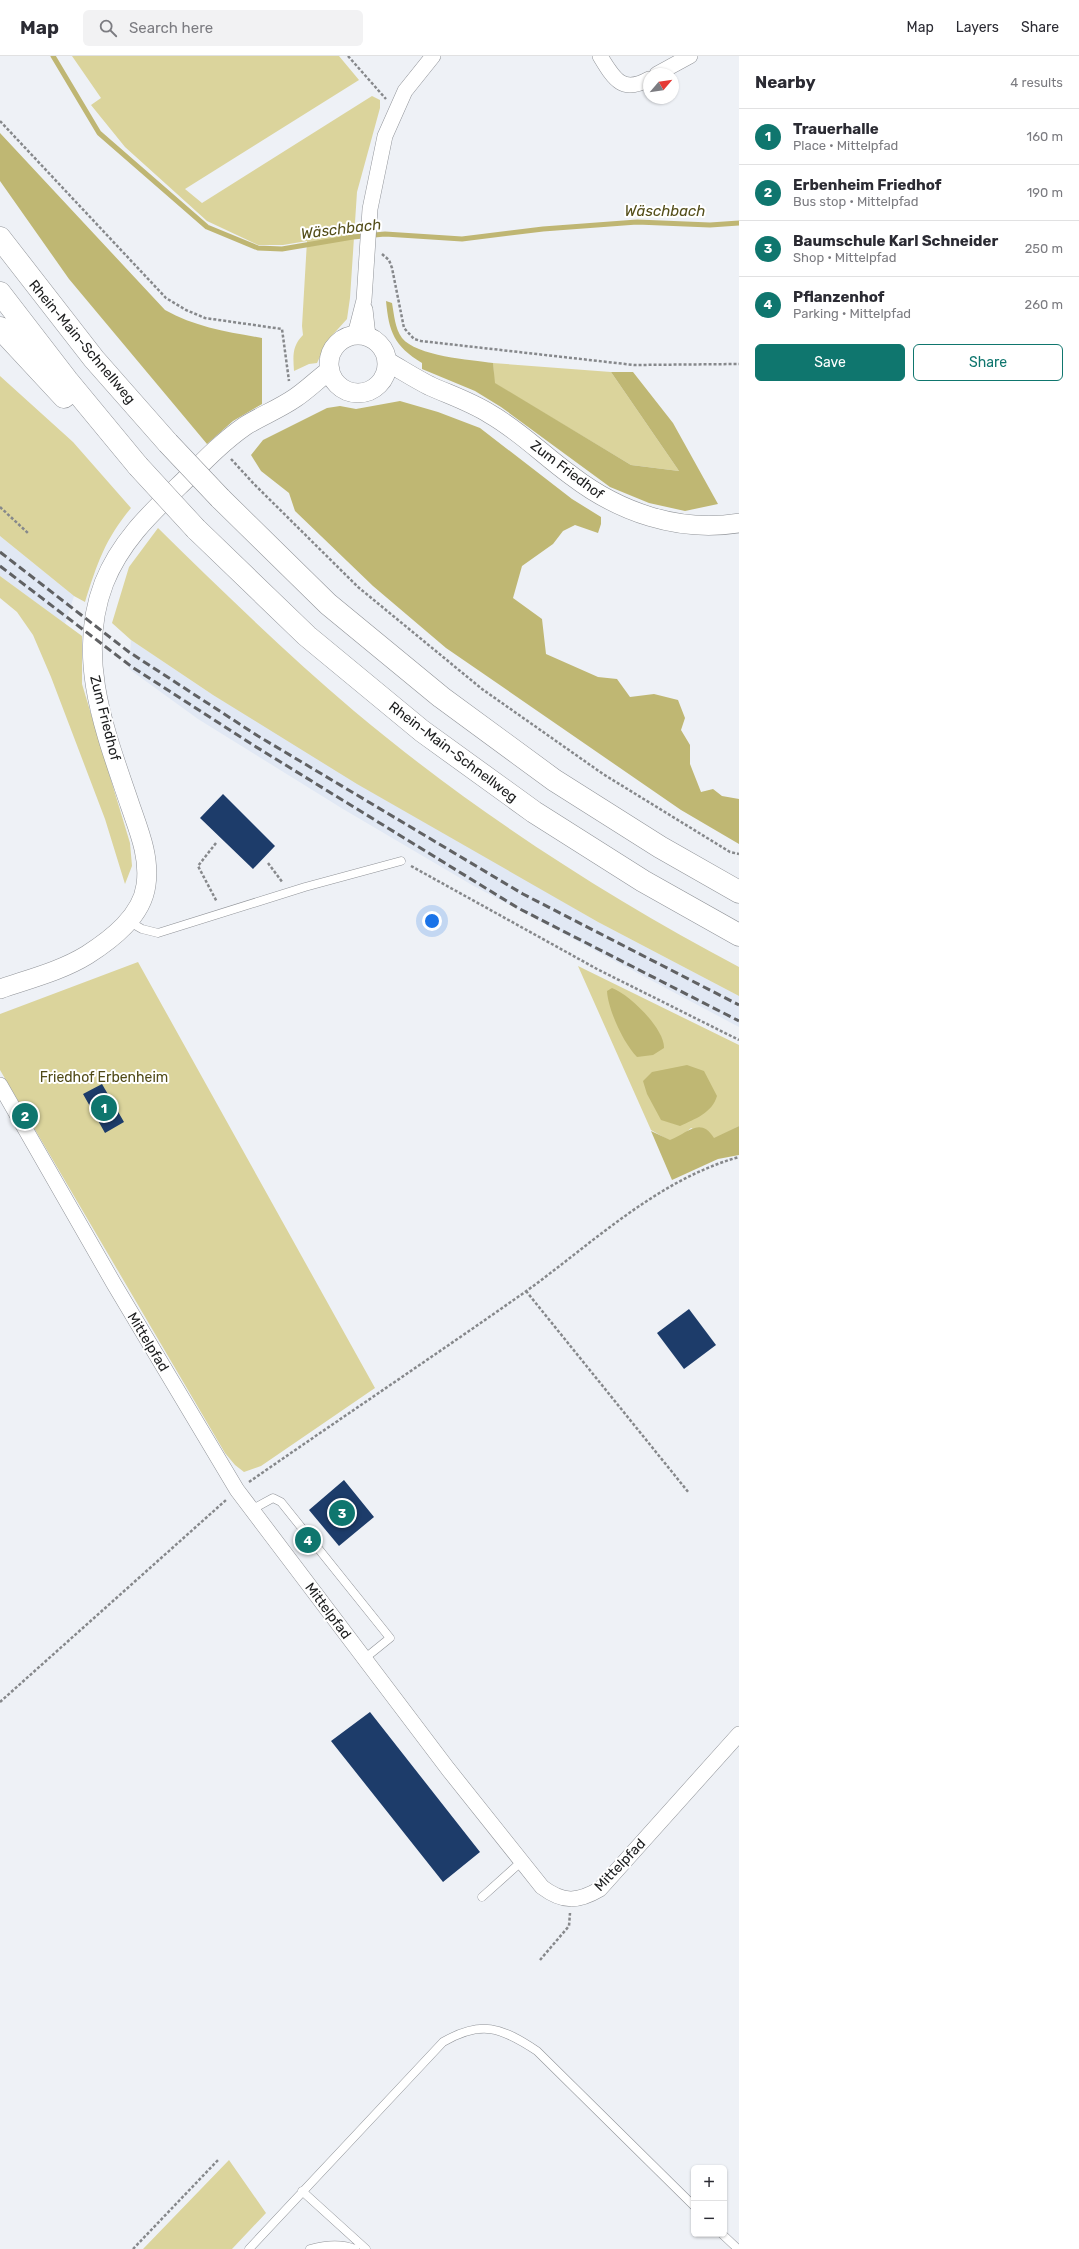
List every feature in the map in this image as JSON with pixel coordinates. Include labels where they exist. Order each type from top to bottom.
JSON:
[{"type":"highway","name":"Rhein-Main-Schnellweg","points":[[0,238],[94,359],[168,443],[220,498],[328,604],[441,697],[554,780],[660,847],[739,892]]},
{"type":"highway","points":[[0,293],[67,380],[138,466]]},
{"type":"highway","points":[[0,328],[67,400],[138,466]]},
{"type":"highway","name":"Rhein-Main-Schnellweg","points":[[138,466],[196,529],[307,636],[422,731],[534,812],[643,881],[739,934]]},
{"type":"street","points":[[361,336],[364,300],[373,249],[368,227],[380,158],[397,106],[405,91],[433,56]]},
{"type":"street","points":[[600,56],[611,74],[625,84],[638,85],[643,82]]},
{"type":"street","points":[[668,68],[690,56]]},
{"type":"street","points":[[361,336],[382,346],[388,362],[387,372],[382,381],[372,390],[358,393],[344,390],[334,378],[330,356],[337,344],[342,340],[361,336]]},
{"type":"street","name":"Zum Friedhof","points":[[388,362],[430,385],[490,414],[523,436],[572,477],[611,501],[631,511],[669,522],[714,525],[739,523]]},
{"type":"street","name":"Zum Friedhof","points":[[0,989],[62,968],[86,956],[109,940],[128,922],[140,902],[146,885],[146,861],[96,689],[92,642],[99,600],[111,567],[121,550],[141,523],[158,505],[233,435],[295,398],[334,378]]},
{"type":"street","name":"Zum Friedhof","points":[[382,381],[430,385]]},
{"type":"street","name":"Mittelpfad","points":[[0,1085],[114,1284],[237,1490],[364,1659],[542,1887],[552,1895],[571,1899],[584,1898],[600,1889],[739,1734]]},
{"type":"lane","points":[[128,922],[142,929],[158,933],[289,892],[401,861]]},
{"type":"lane","points":[[251,1510],[273,1498],[281,1502],[390,1638],[364,1659]]},
{"type":"lane","points":[[482,1897],[521,1862]]},
{"type":"lane","points":[[249,2249],[443,2042],[473,2028],[494,2030],[517,2038],[537,2051],[691,2203]]},
{"type":"lane","points":[[302,2191],[366,2249]]},
{"type":"lane","points":[[725,2237],[738,2249]]},
{"type":"lane","points":[[310,2249],[325,2245],[349,2246],[355,2249]]},
{"type":"path","points":[[348,56],[382,96],[397,106]]},
{"type":"path","points":[[0,121],[166,298],[186,310],[205,318],[282,329],[289,382],[295,398]]},
{"type":"path","points":[[373,249],[386,256],[389,260],[401,321],[404,328],[414,339],[477,349],[634,365],[739,364]]},
{"type":"path","points":[[228,456],[254,484],[358,587],[482,690],[603,774],[730,852],[739,854]]},
{"type":"path","points":[[0,508],[29,534]]},
{"type":"path","points":[[216,843],[198,866],[223,913]]},
{"type":"path","points":[[401,861],[597,970],[739,1040]]},
{"type":"path","points":[[268,863],[289,892]]},
{"type":"path","points":[[0,1702],[237,1490],[526,1291],[644,1203],[678,1182],[722,1162],[739,1157]]},
{"type":"path","points":[[526,1291],[689,1494]]},
{"type":"path","points":[[540,1960],[569,1926],[571,1899]]},
{"type":"path","points":[[134,2249],[219,2159]]},
{"type":"shaded area","points":[[0,133],[165,310],[200,325],[262,338],[262,404],[233,421],[207,444],[69,279],[0,181]]},
{"type":"shaded area","points":[[386,301],[392,303],[398,330],[402,338],[409,344],[419,349],[444,356],[493,363],[495,383],[631,465],[679,471],[611,372],[633,372],[673,423],[718,504],[685,511],[649,503],[610,487],[501,407],[475,391],[422,369],[422,363],[399,344],[391,330]]},
{"type":"shaded area","points":[[400,401],[438,412],[480,428],[572,499],[601,517],[601,524],[598,533],[575,525],[563,531],[553,544],[522,566],[513,598],[542,619],[546,654],[598,677],[617,679],[630,697],[654,694],[678,700],[685,718],[681,730],[690,745],[690,764],[701,792],[713,789],[722,796],[739,799],[739,844],[681,810],[446,648],[373,586],[295,511],[289,493],[261,471],[251,455],[263,440],[327,408],[340,406],[356,409]]},
{"type":"shaded area","points":[[0,536],[74,596],[65,624],[0,576]]},
{"type":"shaded area","points":[[131,640],[213,695],[598,922],[739,996],[739,1027],[472,885],[343,809],[198,719],[129,669]]},
{"type":"shaded area","points":[[612,988],[627,997],[645,1013],[659,1031],[663,1040],[664,1048],[653,1055],[637,1057],[622,1035],[610,1008],[607,991]]},
{"type":"shaded area","points":[[687,1065],[704,1071],[717,1096],[715,1102],[707,1111],[697,1118],[680,1126],[661,1120],[647,1094],[643,1081],[652,1072]]},
{"type":"shaded area","points":[[739,1126],[739,1155],[718,1159],[672,1180],[651,1131],[670,1140],[698,1127],[704,1128],[714,1138]]},
{"type":"green space","points":[[72,56],[339,56],[359,80],[185,189],[202,203],[372,96],[380,100],[380,108],[357,192],[350,298],[347,319],[328,340],[317,363],[309,364],[294,371],[295,347],[303,335],[302,326],[307,241],[283,245],[258,245],[207,221],[125,147],[91,105],[101,98]]},
{"type":"green space","points":[[493,363],[611,372],[679,471],[631,465],[494,383]]},
{"type":"green space","points":[[0,376],[73,442],[131,508],[108,541],[85,602],[74,596],[0,536]]},
{"type":"green space","points":[[158,528],[304,667],[354,711],[445,783],[540,849],[638,911],[739,967],[739,996],[598,922],[357,784],[213,695],[131,640],[112,623],[129,567]]},
{"type":"green space","points":[[0,576],[82,636],[82,684],[130,843],[132,866],[125,884],[105,819],[51,677],[33,635],[17,612],[0,598]]},
{"type":"green space","name":"Friedhof Erbenheim","points":[[138,962],[375,1388],[261,1466],[244,1472],[235,1465],[225,1453],[0,1070],[0,1014]]},
{"type":"green space","points":[[578,966],[739,1045],[739,1126],[714,1139],[691,1128],[682,1136],[670,1141],[651,1130]]},
{"type":"green space","points":[[229,2160],[266,2213],[232,2249],[143,2249]]},
{"type":"building","points":[[223,794],[275,846],[253,869],[200,818]]},
{"type":"building","points":[[102,1084],[124,1122],[105,1133],[83,1094]]},
{"type":"building","points":[[689,1309],[716,1345],[684,1369],[657,1333]]},
{"type":"building","points":[[344,1480],[374,1517],[339,1546],[309,1510]]},
{"type":"building","points":[[370,1712],[480,1852],[443,1882],[331,1741]]},
{"type":"waterway","name":"Wäschbach","points":[[53,56],[99,133],[207,227],[258,248],[282,249],[353,237],[385,234],[462,239],[543,229],[637,222],[710,225],[739,223]]},
{"type":"railway","points":[[0,552],[129,652],[258,736],[523,894],[739,1005]]},
{"type":"railway","points":[[0,566],[132,667],[253,745],[518,908],[739,1021]]},
{"type":"place","name":"Trauerhalle","points":[[104,1108]]},
{"type":"place","name":"Erbenheim Friedhof","points":[[25,1116]]},
{"type":"place","name":"Baumschule Karl Schneider","points":[[342,1513]]},
{"type":"place","name":"Pflanzenhof","points":[[308,1540]]}]
